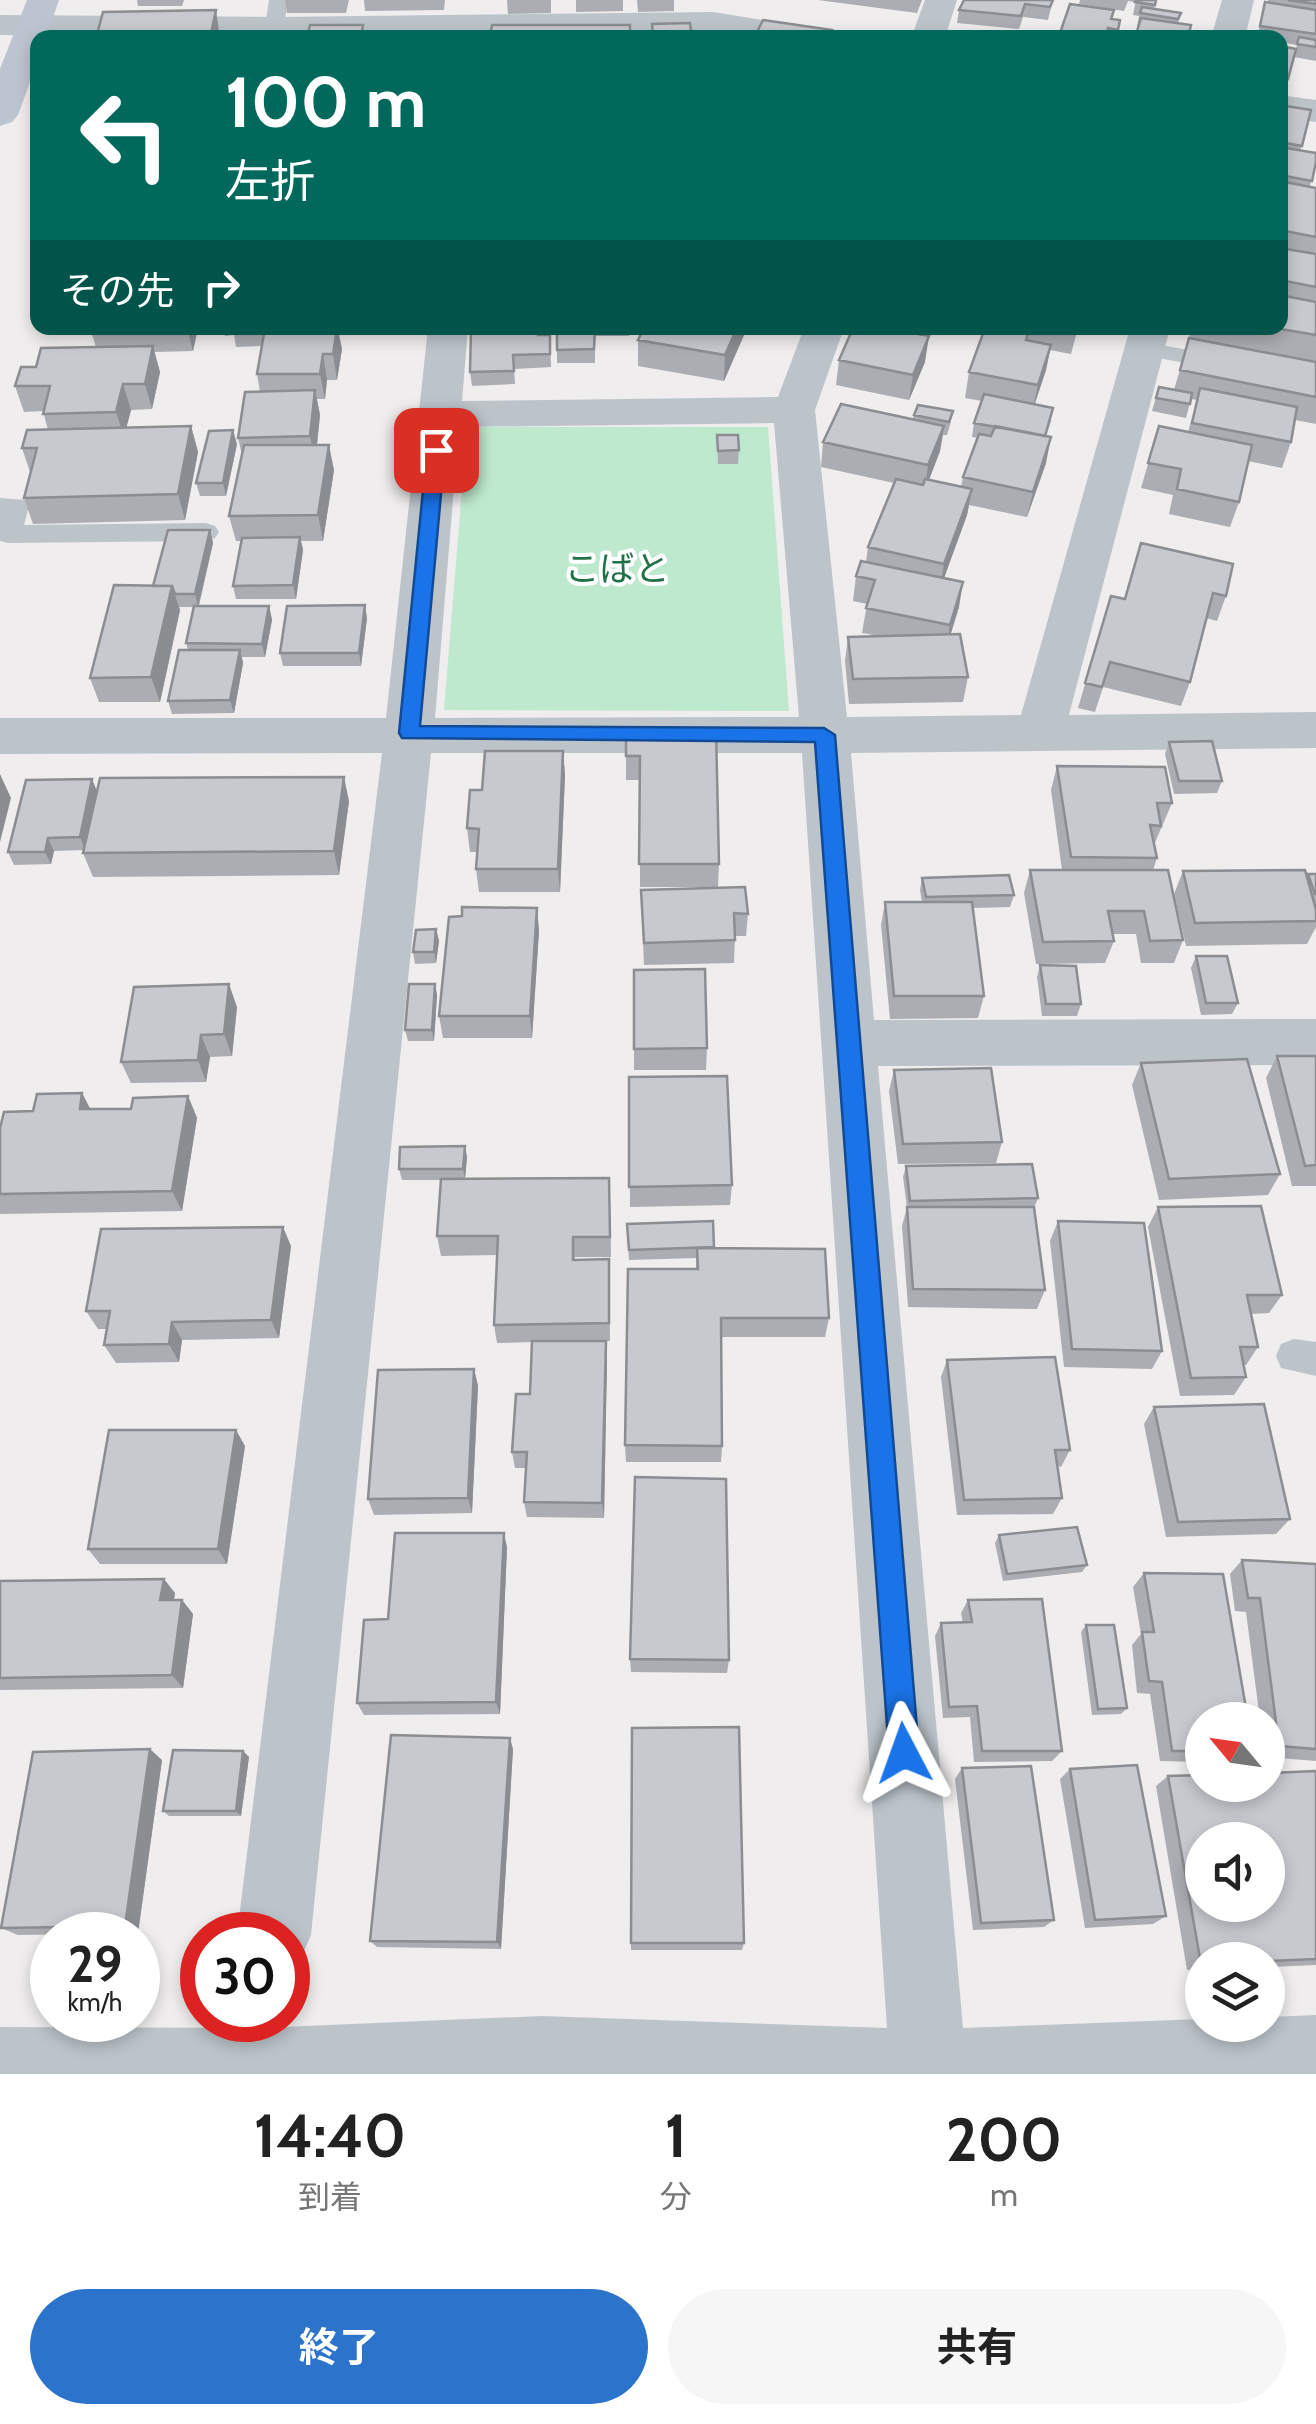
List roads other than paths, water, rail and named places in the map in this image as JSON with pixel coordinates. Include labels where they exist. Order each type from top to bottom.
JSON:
[{"type":"main road","points":[[0,115],[25,17]]},
{"type":"street","points":[[931,30],[942,0]]},
{"type":"street","points":[[1230,30],[1238,0]]},
{"type":"street","points":[[25,17],[277,14],[478,20],[709,11],[781,30]]},
{"type":"street","points":[[1288,107],[1316,112]]},
{"type":"street","points":[[277,1912],[409,733],[447,335]]},
{"type":"street","points":[[821,335],[794,410],[849,1043],[928,2068]]},
{"type":"street","points":[[1042,731],[1147,338]]},
{"type":"street","points":[[440,414],[794,410]]},
{"type":"street","points":[[0,736],[1316,730]]},
{"type":"street","points":[[849,1043],[1316,1042]]},
{"type":"street","points":[[0,2065],[262,2043],[542,2064],[928,2068],[1316,2053]]},
{"type":"lane","points":[[1147,338],[1316,380]]},
{"type":"lane","points":[[0,506],[16,506],[8,534],[206,532]]},
{"type":"park label","name":"こばと","points":[[617,569]]}]
